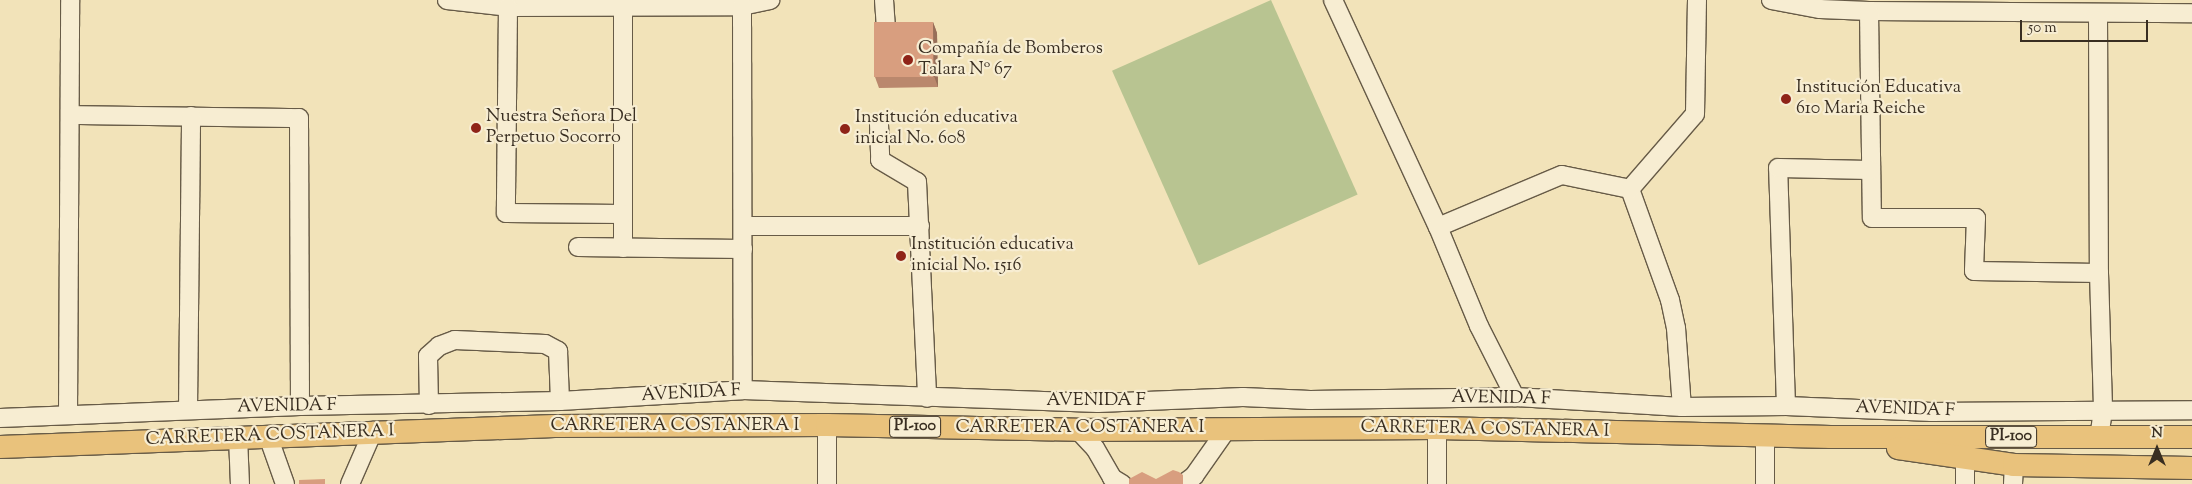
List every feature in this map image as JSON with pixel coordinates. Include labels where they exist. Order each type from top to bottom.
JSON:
[{"type":"main road","name":"CARRETERA COSTANERA I","points":[[0,447],[373,431],[555,426],[827,425],[1078,430],[1437,428],[1831,436],[2192,437]]},
{"type":"main road","name":"CARRETERA COSTANERA I","points":[[1831,436],[1965,458],[2013,475],[2192,468]]},
{"type":"street","points":[[68,415],[70,0]]},
{"type":"street","points":[[447,0],[508,7],[742,6],[770,0]]},
{"type":"street","points":[[884,0],[886,28]]},
{"type":"street","points":[[1334,0],[1438,227],[1479,326],[1515,397]]},
{"type":"street","points":[[1630,189],[1695,114],[1697,0]]},
{"type":"street","points":[[1771,0],[1820,9],[1868,11],[2047,6],[2098,13],[2151,6],[2192,13]]},
{"type":"street","points":[[623,6],[623,248]]},
{"type":"street","points":[[742,6],[743,390]]},
{"type":"street","points":[[508,7],[506,213],[623,214]]},
{"type":"street","points":[[1868,11],[1872,218],[1976,218],[1974,271],[2098,273]]},
{"type":"street","points":[[2098,13],[2098,273],[2103,410],[2098,437]]},
{"type":"street","points":[[70,115],[299,118],[300,406]]},
{"type":"street","points":[[188,410],[191,116]]},
{"type":"street","points":[[879,124],[880,160],[917,182],[927,398]]},
{"type":"street","points":[[1786,406],[1778,168],[1871,170]]},
{"type":"street","points":[[1438,227],[1562,175],[1630,189]]},
{"type":"street","points":[[1630,189],[1670,300],[1676,328],[1682,408]]},
{"type":"street","points":[[743,226],[920,226]]},
{"type":"street","points":[[578,247],[743,249]]},
{"type":"street","points":[[429,405],[428,356],[439,346],[455,340],[546,344],[558,351],[560,401]]},
{"type":"street","name":"AVENIDA F","points":[[0,418],[300,406],[560,401],[743,390],[1098,403],[1243,397],[1310,400],[1515,397],[1682,408],[1786,406],[1932,412],[2192,410]]},
{"type":"street","points":[[827,425],[827,484]]},
{"type":"street","points":[[1436,484],[1437,428]]},
{"type":"street","points":[[1183,484],[1194,476],[1226,429]]},
{"type":"street","points":[[1078,430],[1095,448],[1112,478],[1122,484]]},
{"type":"street","points":[[350,484],[373,431]]},
{"type":"street","points":[[1765,435],[1765,484]]},
{"type":"street","points":[[268,436],[285,484]]},
{"type":"street","points":[[238,437],[240,484]]},
{"type":"street","points":[[1965,458],[1965,484]]},
{"type":"green space","points":[[1271,0],[1358,195],[1199,265],[1112,71]]},
{"type":"building","name":"Compañía de Bomberos Talara Nº 67","points":[[874,22],[933,22],[933,77],[874,77]]},
{"type":"building","points":[[1173,470],[1183,475],[1183,484],[1129,484],[1129,479],[1142,472],[1156,479]]},
{"type":"building","points":[[325,479],[325,484],[299,484],[299,480]]},
{"type":"place","name":"Compañía de Bomberos Talara Nº 67","points":[[908,60]]},
{"type":"place","name":"Institución Educativa 610 Maria Reiche","points":[[1786,99]]},
{"type":"place","name":"Nuestra Señora Del Perpetuo Socorro","points":[[476,128]]},
{"type":"place","name":"Institución educativa inicial No. 608","points":[[845,129]]},
{"type":"place","name":"Institución educativa inicial No. 1516","points":[[901,256]]}]
